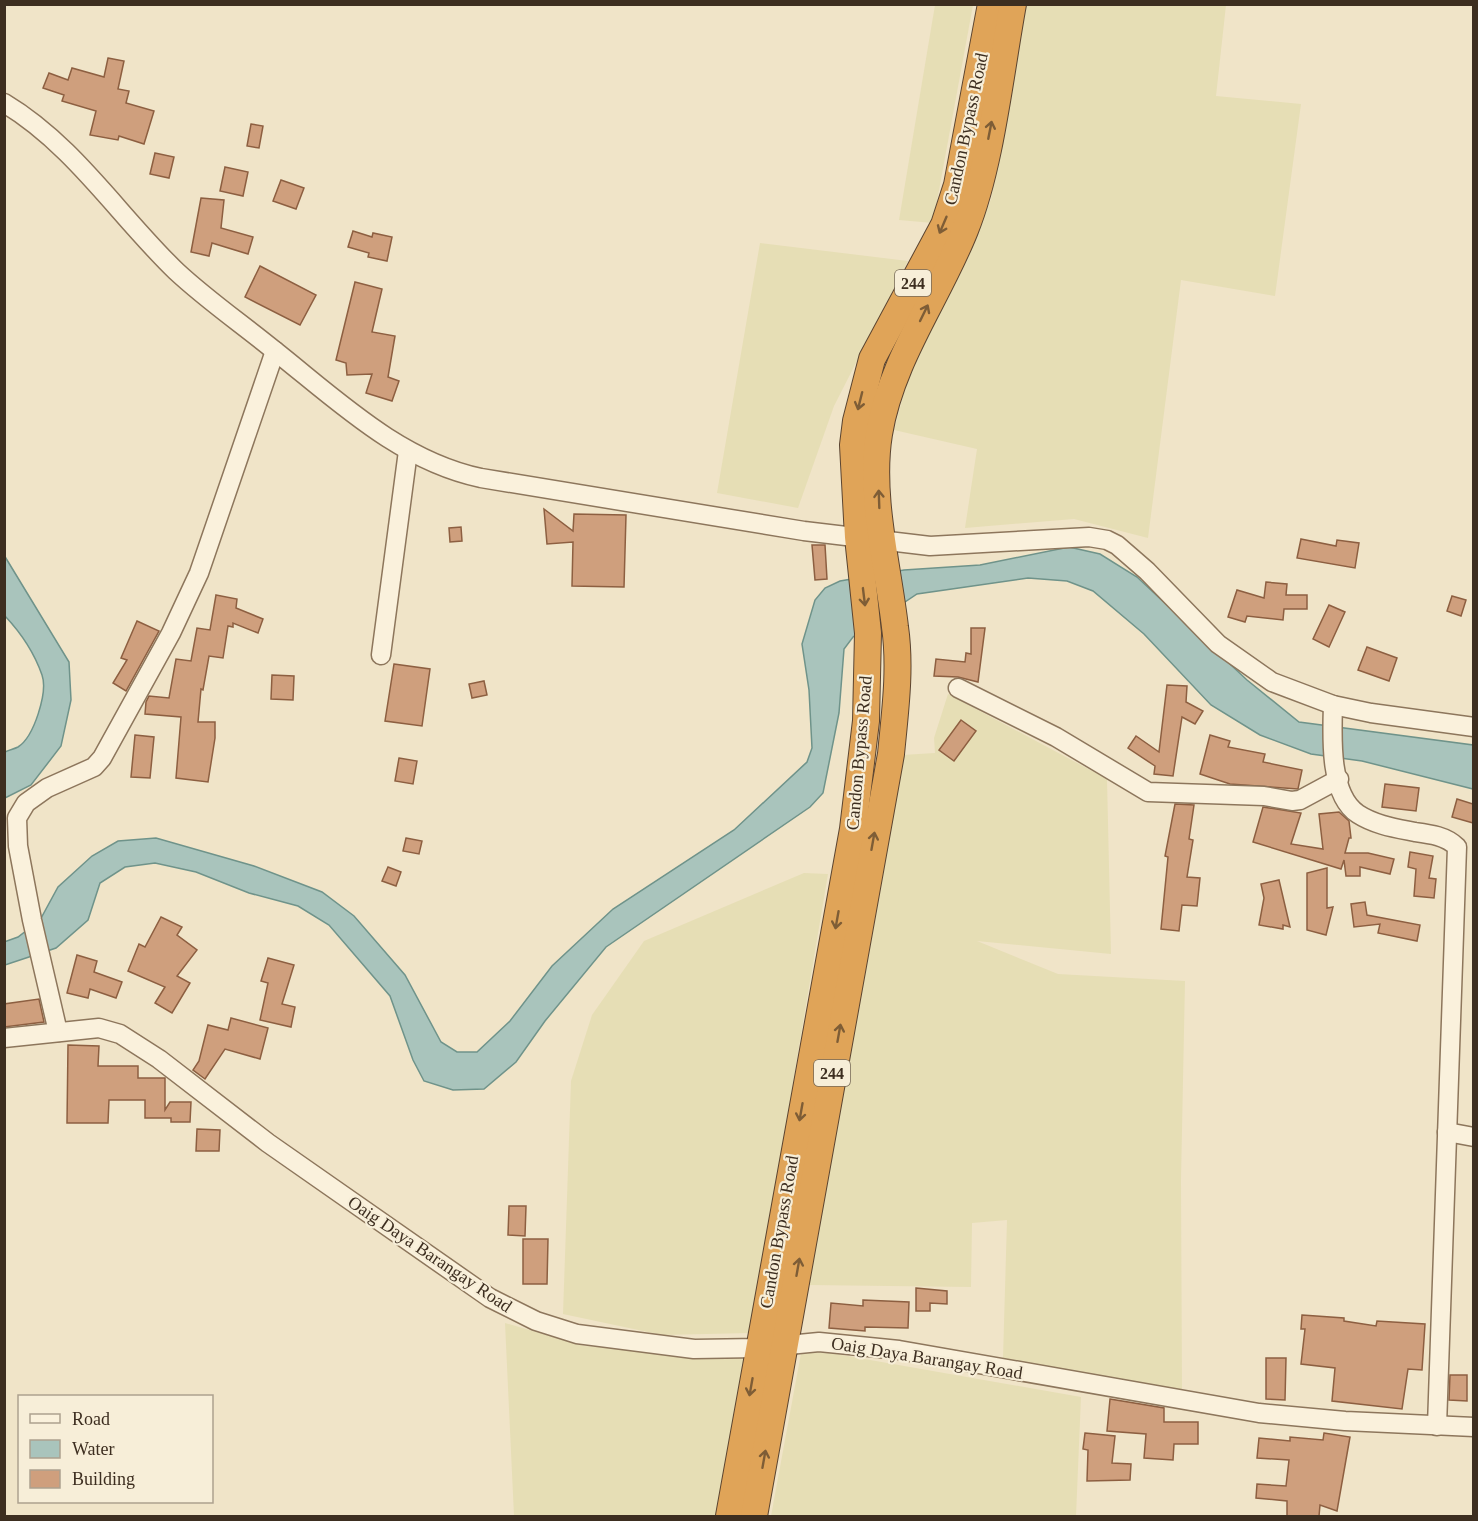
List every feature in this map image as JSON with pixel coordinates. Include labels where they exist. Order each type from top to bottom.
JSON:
[{"type":"highway","name":"Candon Bypass Road","points":[[754,1516],[891,754],[896,683],[896,629],[870,548],[853,445],[860,401],[880,343],[944,225],[966,142],[991,4]]},
{"type":"highway","name":"Candon Bypass Road","points":[[729,1516],[854,829],[866,721],[870,548],[878,453],[886,403],[912,337],[965,231],[979,188],[1013,4]]},
{"type":"street","points":[[4,103],[33,122],[71,156],[176,270],[358,418],[408,451],[453,472],[804,531],[870,548],[1089,537],[1107,540],[1148,572],[1234,657],[1272,682],[1333,705],[1371,713],[1473,727]]},
{"type":"street","points":[[58,1032],[32,920],[18,846],[17,818],[26,803],[47,788],[94,767],[102,758],[171,633],[199,573],[275,351]]},
{"type":"street","points":[[381,655],[408,451]]},
{"type":"street","points":[[958,688],[1056,737],[1148,792],[1264,796],[1292,801],[1300,800],[1339,779]]},
{"type":"street","points":[[1333,705],[1333,761],[1344,796],[1357,813],[1385,826],[1451,840],[1457,847],[1437,1426]]},
{"type":"street","name":"Oaig Daya Barangay Road","points":[[4,1038],[99,1028],[120,1034],[159,1059],[267,1143],[511,1311],[577,1334],[694,1350],[758,1348],[819,1342],[899,1350],[1259,1413],[1473,1427]]},
{"type":"street","points":[[1447,1132],[1473,1137]]},
{"type":"shaded area","points":[[935,5],[973,5],[933,223],[899,220]]},
{"type":"shaded area","points":[[1026,5],[1226,5],[1216,96],[1301,104],[1275,296],[1181,280],[1148,538],[1074,519],[965,528],[977,449],[894,430],[917,344],[975,240],[991,199]]},
{"type":"shaded area","points":[[760,243],[908,261],[834,406],[798,508],[717,493]]},
{"type":"shaded area","points":[[948,694],[1107,779],[1111,954],[977,941],[1058,974],[1185,981],[1181,1180],[1182,1392],[1003,1358],[1007,1220],[972,1223],[971,1287],[808,1285],[881,888],[902,755],[935,753],[934,738]]},
{"type":"shaded area","points":[[804,873],[828,874],[751,1333],[662,1335],[563,1314],[571,1081],[592,1015],[644,941]]},
{"type":"shaded area","points":[[505,1323],[584,1346],[744,1356],[716,1516],[514,1516]]},
{"type":"shaded area","points":[[802,1348],[1081,1397],[1076,1516],[771,1516]]},
{"type":"water","points":[[1069,547],[1100,554],[1137,577],[1247,680],[1299,722],[1473,745],[1473,789],[1362,761],[1311,754],[1260,735],[1211,705],[1144,634],[1093,591],[1067,581],[1028,578],[917,594],[853,637],[844,649],[839,713],[823,793],[810,807],[606,947],[545,1021],[516,1062],[484,1089],[453,1090],[424,1081],[413,1060],[390,996],[329,925],[298,906],[249,893],[196,872],[155,863],[125,867],[100,883],[88,920],[56,948],[5,965],[4,942],[18,937],[40,920],[58,887],[92,856],[118,841],[156,838],[254,866],[322,892],[354,916],[405,975],[441,1042],[457,1052],[477,1052],[510,1021],[552,966],[613,909],[734,830],[807,762],[812,748],[809,690],[802,644],[815,600],[825,588],[840,581],[904,570],[980,565]]},
{"type":"water","points":[[4,555],[69,662],[71,700],[61,746],[31,785],[5,798],[5,752],[18,747],[29,734],[38,714],[43,683],[39,667],[31,651],[5,616]]},
{"type":"building","points":[[108,58],[124,61],[118,89],[129,91],[126,103],[154,111],[144,144],[119,136],[118,140],[90,135],[96,111],[62,101],[64,95],[43,88],[49,73],[68,80],[72,68],[104,77]]},
{"type":"building","points":[[251,124],[263,126],[259,148],[247,146]]},
{"type":"building","points":[[155,153],[174,157],[169,178],[150,174]]},
{"type":"building","points":[[225,167],[248,172],[243,196],[220,191]]},
{"type":"building","points":[[281,180],[304,188],[296,209],[273,201]]},
{"type":"building","points":[[201,198],[224,200],[221,228],[253,237],[248,254],[212,243],[209,256],[191,252]]},
{"type":"building","points":[[353,231],[372,237],[373,233],[392,237],[387,261],[368,257],[369,253],[348,247]]},
{"type":"building","points":[[260,266],[316,295],[300,325],[245,297]]},
{"type":"building","points":[[355,282],[382,289],[372,332],[395,336],[388,377],[399,381],[392,401],[366,393],[372,374],[347,375],[346,363],[336,360]]},
{"type":"building","points":[[544,509],[573,531],[574,514],[626,515],[624,587],[572,586],[573,542],[547,544]]},
{"type":"building","points":[[461,527],[462,541],[450,542],[449,528]]},
{"type":"building","points":[[1301,539],[1336,546],[1337,540],[1359,543],[1355,568],[1297,558]]},
{"type":"building","points":[[812,545],[825,545],[827,579],[815,580]]},
{"type":"building","points":[[1266,582],[1287,584],[1286,595],[1307,595],[1307,609],[1284,609],[1283,620],[1247,616],[1245,622],[1228,617],[1237,590],[1264,598]]},
{"type":"building","points":[[216,595],[237,599],[236,608],[263,619],[258,633],[233,623],[233,627],[228,626],[223,658],[209,656],[203,690],[201,689],[198,722],[215,722],[215,738],[208,782],[176,778],[181,717],[145,714],[146,702],[149,696],[169,698],[176,659],[191,661],[197,628],[210,630]]},
{"type":"building","points":[[1452,596],[1466,600],[1461,616],[1447,611]]},
{"type":"building","points":[[1329,605],[1345,612],[1329,647],[1313,639]]},
{"type":"building","points":[[137,621],[159,631],[126,691],[113,683],[127,660],[121,658]]},
{"type":"building","points":[[971,628],[985,628],[978,682],[958,677],[934,676],[936,659],[965,662],[966,653],[971,654]]},
{"type":"building","points":[[1367,647],[1397,658],[1389,681],[1358,670]]},
{"type":"building","points":[[394,664],[430,669],[422,726],[385,721]]},
{"type":"building","points":[[272,675],[294,676],[293,700],[271,699]]},
{"type":"building","points":[[484,681],[487,695],[472,698],[469,684]]},
{"type":"building","points":[[1167,685],[1187,686],[1186,702],[1203,711],[1195,724],[1182,717],[1173,776],[1154,774],[1155,766],[1128,748],[1136,736],[1159,752]]},
{"type":"building","points":[[961,720],[976,731],[954,761],[939,750]]},
{"type":"building","points":[[135,735],[154,737],[150,778],[131,777]]},
{"type":"building","points":[[1210,735],[1230,741],[1228,747],[1265,754],[1263,762],[1302,770],[1298,789],[1230,784],[1200,774]]},
{"type":"building","points":[[399,758],[417,761],[413,784],[395,781]]},
{"type":"building","points":[[1385,784],[1419,788],[1416,811],[1382,807]]},
{"type":"building","points":[[1457,799],[1473,804],[1473,823],[1452,817]]},
{"type":"building","points":[[1175,804],[1194,805],[1189,839],[1193,840],[1187,877],[1200,878],[1197,906],[1182,905],[1179,931],[1161,929],[1168,857],[1165,856]]},
{"type":"building","points":[[1263,807],[1301,813],[1291,844],[1323,849],[1319,814],[1339,812],[1349,821],[1351,838],[1349,838],[1345,853],[1368,853],[1394,859],[1390,874],[1360,867],[1360,876],[1346,876],[1344,860],[1341,869],[1253,842]]},
{"type":"building","points":[[406,838],[422,841],[419,854],[403,851]]},
{"type":"building","points":[[1410,852],[1433,856],[1429,878],[1436,879],[1434,898],[1414,896],[1416,869],[1408,867]]},
{"type":"building","points":[[388,867],[401,872],[396,886],[382,881]]},
{"type":"building","points":[[1327,868],[1327,908],[1333,907],[1326,935],[1307,930],[1307,873]]},
{"type":"building","points":[[1279,880],[1290,927],[1283,925],[1283,929],[1259,925],[1264,898],[1261,884]]},
{"type":"building","points":[[1365,902],[1367,915],[1420,925],[1417,941],[1378,933],[1380,924],[1354,927],[1351,904]]},
{"type":"building","points":[[161,917],[182,927],[177,935],[197,950],[177,976],[190,983],[172,1013],[155,1003],[165,987],[128,971],[139,944],[145,947]]},
{"type":"building","points":[[77,955],[97,961],[94,972],[122,982],[116,998],[90,989],[88,998],[67,993]]},
{"type":"building","points":[[268,958],[294,965],[282,1004],[295,1007],[291,1027],[260,1020],[268,983],[261,981]]},
{"type":"building","points":[[39,999],[44,1022],[4,1027],[4,1004]]},
{"type":"building","points":[[231,1018],[268,1028],[260,1059],[225,1049],[205,1079],[193,1070],[199,1061],[208,1025],[228,1030]]},
{"type":"building","points":[[68,1045],[99,1046],[98,1066],[138,1066],[138,1078],[165,1078],[165,1110],[170,1102],[191,1102],[190,1122],[171,1122],[171,1118],[145,1118],[145,1100],[109,1100],[108,1123],[67,1123]]},
{"type":"building","points":[[197,1129],[220,1130],[219,1151],[196,1151]]},
{"type":"building","points":[[509,1206],[526,1206],[525,1236],[508,1235]]},
{"type":"building","points":[[523,1239],[548,1239],[547,1284],[523,1284]]},
{"type":"building","points":[[916,1288],[947,1291],[947,1304],[930,1303],[930,1311],[916,1311]]},
{"type":"building","points":[[863,1300],[909,1302],[908,1328],[865,1327],[865,1331],[829,1328],[831,1303],[863,1306]]},
{"type":"building","points":[[1302,1315],[1344,1318],[1344,1321],[1376,1326],[1377,1321],[1425,1324],[1422,1370],[1408,1369],[1402,1409],[1332,1401],[1335,1368],[1301,1364],[1305,1329],[1301,1329]]},
{"type":"building","points":[[1266,1358],[1286,1358],[1285,1400],[1266,1399]]},
{"type":"building","points":[[1450,1375],[1467,1375],[1467,1401],[1449,1400]]},
{"type":"building","points":[[1110,1399],[1164,1408],[1164,1422],[1198,1422],[1198,1444],[1174,1444],[1173,1460],[1144,1458],[1146,1434],[1107,1431]]},
{"type":"building","points":[[1085,1433],[1115,1436],[1112,1463],[1131,1464],[1130,1480],[1087,1481],[1088,1450],[1083,1449]]},
{"type":"building","points":[[1324,1433],[1350,1437],[1337,1511],[1320,1505],[1319,1516],[1287,1516],[1287,1501],[1256,1498],[1257,1484],[1286,1486],[1289,1460],[1257,1458],[1259,1438],[1290,1441],[1290,1437],[1323,1440]]}]
